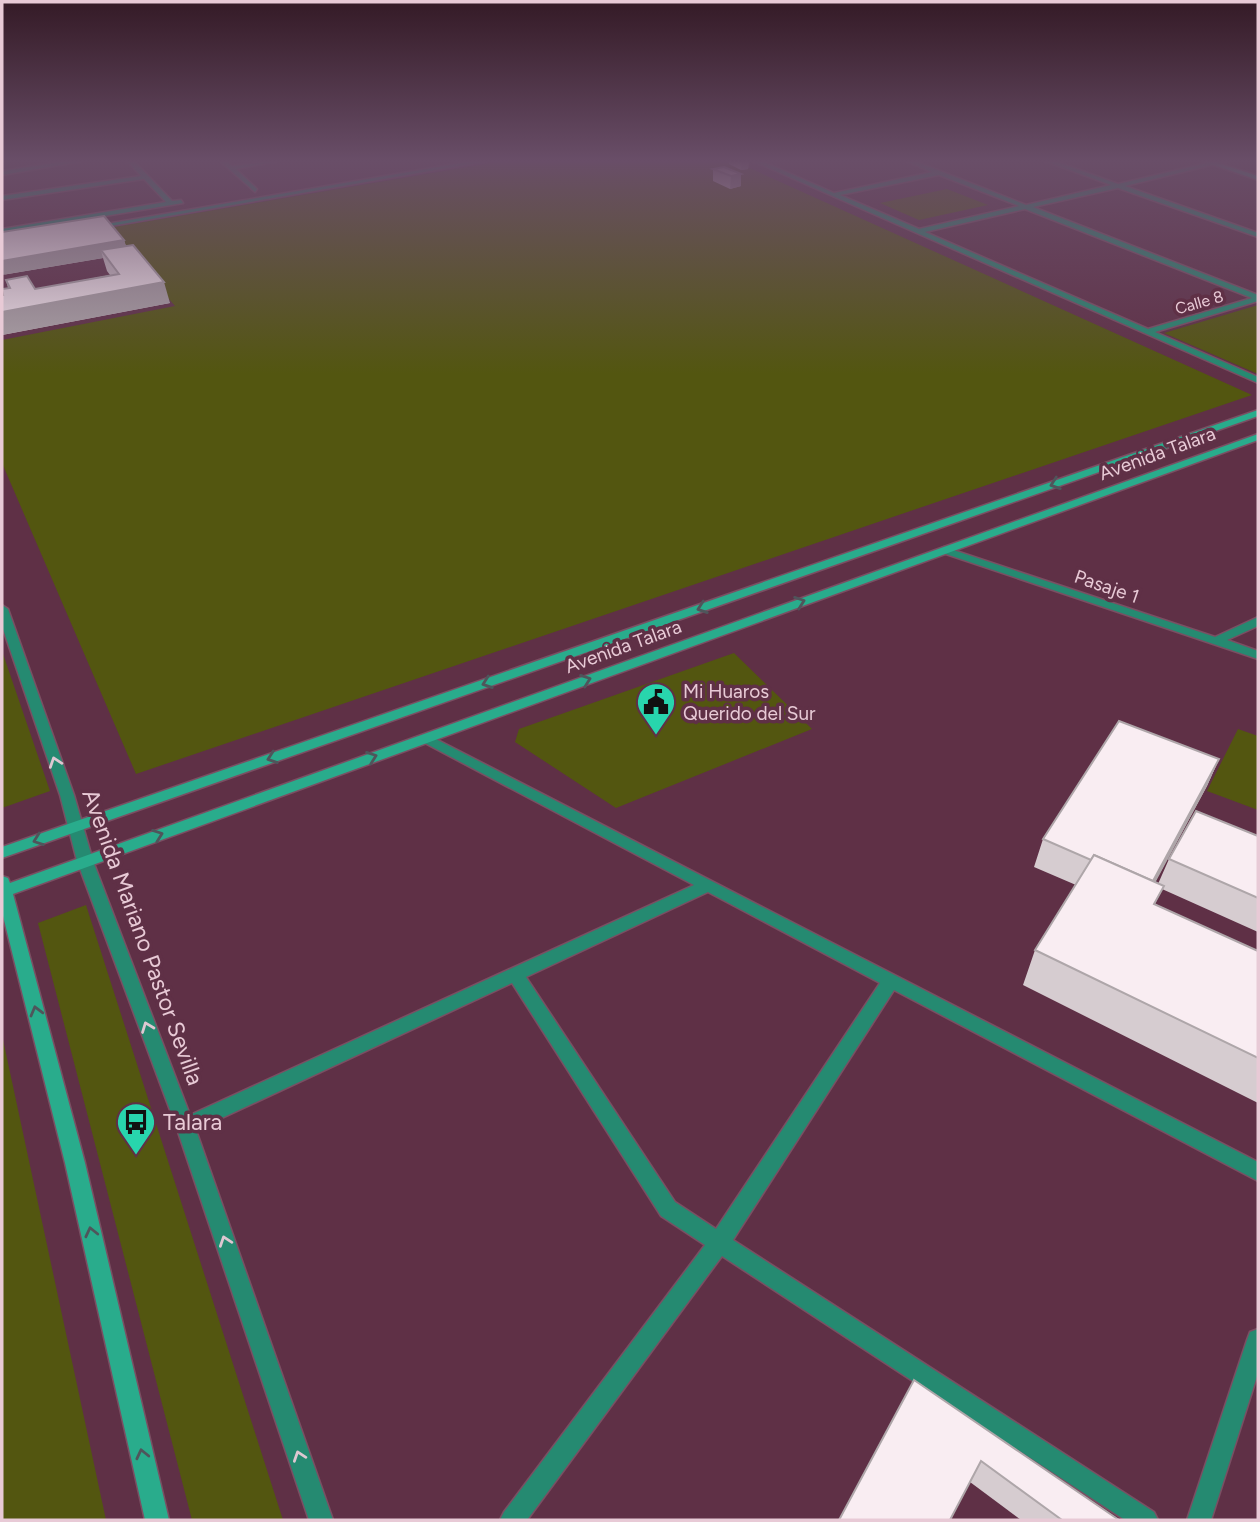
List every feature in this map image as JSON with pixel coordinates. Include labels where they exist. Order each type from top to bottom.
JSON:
[{"type":"street","points":[[917,232],[1258,380]]},
{"type":"street","points":[[1090,232],[1258,298]]},
{"type":"street","name":"Calle 8","points":[[1147,332],[1258,298]]},
{"type":"street","name":"Avenida Talara","points":[[2,853],[1258,413]]},
{"type":"street","name":"Avenida Talara","points":[[3,888],[85,861],[1258,438]]},
{"type":"street","name":"Pasaje 1","points":[[944,550],[1258,655]]},
{"type":"street","name":"Avenida Mariano Pastor Sevilla","points":[[2,609],[67,795],[85,861],[185,1126],[321,1520]]},
{"type":"street","points":[[1216,641],[1258,621]]},
{"type":"street","points":[[426,738],[1258,1172]]},
{"type":"street","points":[[185,1126],[709,885]]},
{"type":"street","points":[[3,888],[75,1163],[157,1520]]},
{"type":"street","points":[[514,974],[668,1209],[1146,1520]]},
{"type":"street","points":[[512,1520],[719,1243],[891,980]]},
{"type":"street","points":[[1199,1520],[1258,1340]]},
{"type":"shaded area","points":[[111,232],[891,232],[1252,395],[136,774],[2,463],[2,340],[175,306]]},
{"type":"shaded area","points":[[1258,305],[1258,374],[1164,333]]},
{"type":"shaded area","points":[[2,651],[50,791],[2,808]]},
{"type":"shaded area","name":"Mi Huaros Querido del Sur","points":[[734,653],[812,729],[616,808],[515,742],[519,729]]},
{"type":"shaded area","points":[[1238,729],[1258,736],[1258,810],[1207,791]]},
{"type":"shaded area","points":[[86,905],[283,1520],[192,1520],[38,923]]},
{"type":"shaded area","points":[[2,1035],[106,1520],[2,1520]]},
{"type":"building","points":[[2,232],[117,232],[124,240],[2,261]]},
{"type":"building","points":[[133,245],[164,282],[2,312],[2,289],[10,288],[6,280],[27,276],[35,289],[119,274],[101,250]]},
{"type":"building","points":[[1119,721],[1219,759],[1153,881],[1094,855],[1091,860],[1043,839]]},
{"type":"building","points":[[1196,811],[1258,836],[1258,898],[1169,859]]},
{"type":"building","points":[[1094,855],[1164,886],[1154,904],[1258,951],[1258,1058],[1035,950]]},
{"type":"building","points":[[914,1380],[1119,1520],[1062,1520],[981,1461],[950,1520],[839,1520]]},
{"type":"place","name":"Mi Huaros Querido del Sur","points":[[656,736]]},
{"type":"place","name":"Talara","points":[[136,1156]]}]
